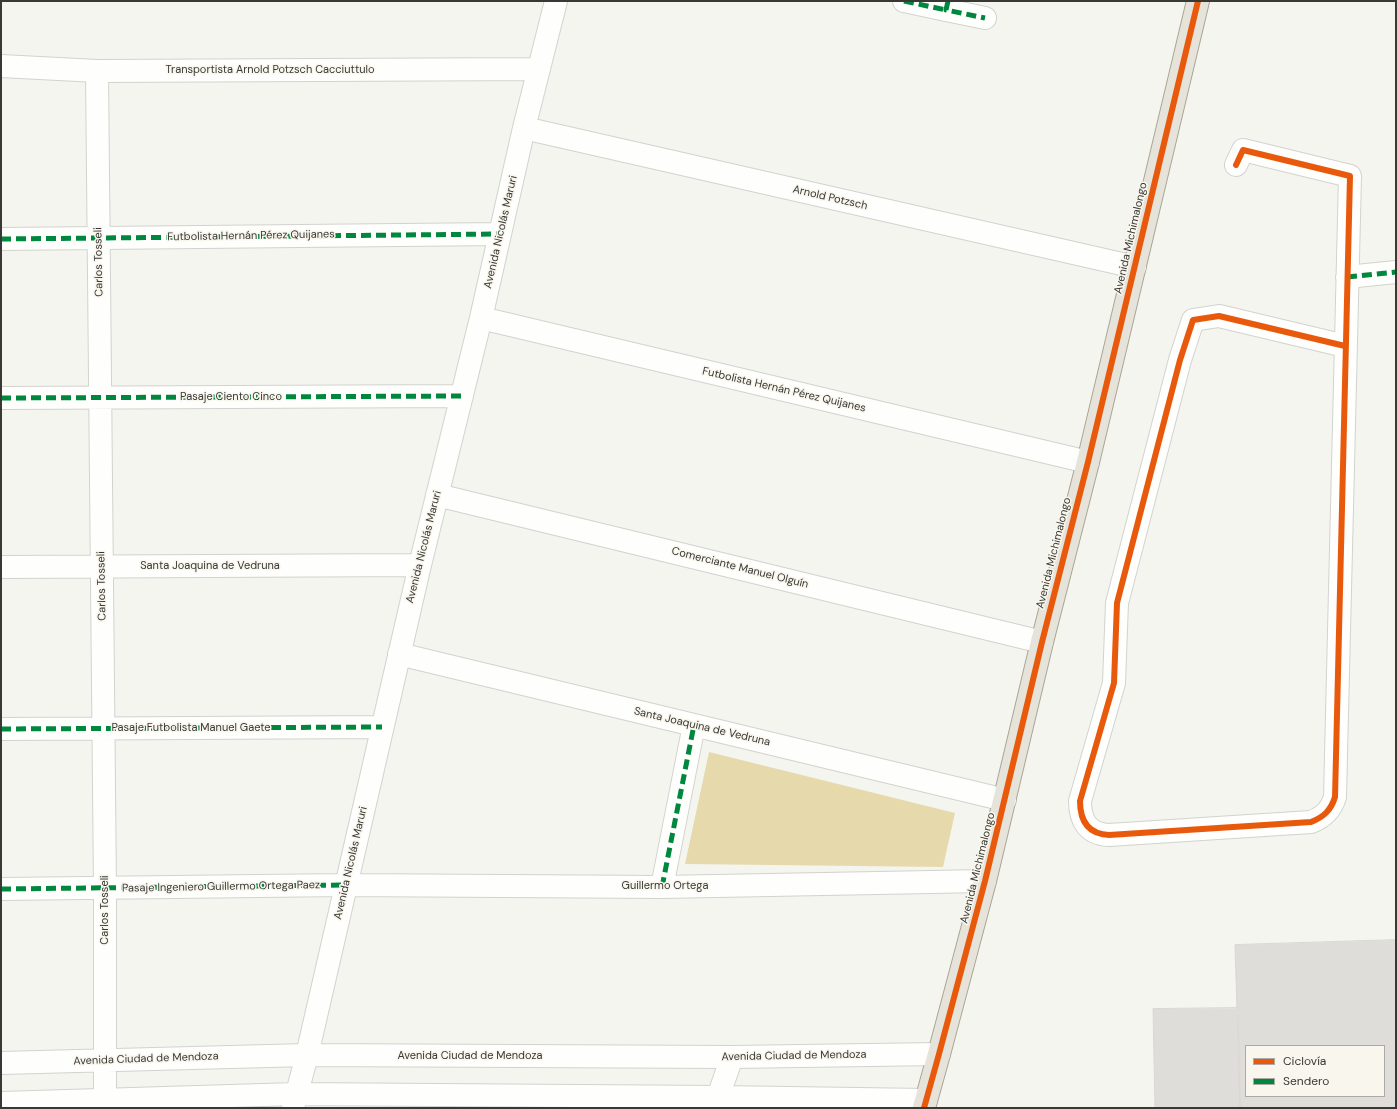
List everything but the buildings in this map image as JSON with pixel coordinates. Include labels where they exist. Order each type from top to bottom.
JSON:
[{"type":"main road","name":"Avenida Michimalongo","points":[[925,1104],[985,881],[1042,642],[1088,462],[1198,1]]},
{"type":"street","name":"Avenida Nicolás Maruri","points":[[295,1101],[307,1055],[420,565],[481,318],[524,128],[556,1]]},
{"type":"street","points":[[904,1],[947,6],[985,18]]},
{"type":"street","name":"Transportista Arnold Potzsch Cacciuttulo","points":[[1,66],[97,70],[539,69]]},
{"type":"street","name":"Carlos Tosseli","points":[[97,70],[105,888],[105,1101]]},
{"type":"street","name":"Arnold Potzsch","points":[[524,128],[1135,267]]},
{"type":"street","points":[[1236,165],[1243,150],[1350,176],[1335,797],[1332,807],[1325,815],[1311,822],[1101,835],[1087,826],[1083,820],[1080,811],[1080,801],[1114,683],[1117,603],[1180,360],[1193,320],[1219,316],[1345,346]]},
{"type":"street","name":"Futbolista Hernán Pérez Quijanes","points":[[1,239],[500,234]]},
{"type":"street","points":[[1347,277],[1396,272]]},
{"type":"street","name":"Futbolista Hernán Pérez Quijanes","points":[[481,318],[1088,462]]},
{"type":"street","name":"Pasaje Ciento Cinco","points":[[1,398],[462,396]]},
{"type":"street","name":"Comerciante Manuel Olguín","points":[[437,495],[1042,642]]},
{"type":"street","name":"Santa Joaquina de Vedruna","points":[[1,567],[420,565]]},
{"type":"street","name":"Santa Joaquina de Vedruna","points":[[399,654],[1005,800]]},
{"type":"street","points":[[662,887],[694,725]]},
{"type":"street","name":"Pasaje Futbolista Manuel Gaete","points":[[1,729],[382,727]]},
{"type":"street","name":"Guillermo Ortega","points":[[345,886],[662,887],[985,881]]},
{"type":"street","name":"Pasaje Ingeniero Guillermo Ortega Paez","points":[[1,889],[345,886]]},
{"type":"street","name":"Avenida Ciudad de Mendoza","points":[[1,1063],[307,1055],[732,1057],[939,1054]]},
{"type":"street","points":[[716,1102],[732,1057]]},
{"type":"street","points":[[1,1103],[105,1101],[295,1101],[925,1104]]},
{"type":"shaded area","points":[[709,752],[955,813],[943,867],[685,864]]},
{"type":"marked path","points":[[904,1],[946,10]]},
{"type":"marked path","points":[[948,1],[946,10],[985,18]]},
{"type":"marked path","points":[[1,239],[500,234]]},
{"type":"marked path","points":[[1347,277],[1396,272]]},
{"type":"marked path","points":[[1,398],[462,396]]},
{"type":"marked path","points":[[662,887],[694,725]]},
{"type":"marked path","points":[[1,729],[382,727]]},
{"type":"marked path","points":[[1,889],[345,885]]},
{"type":"cycle path","points":[[924,1108],[985,881],[1042,642],[1088,462],[1198,1]]},
{"type":"cycle path","points":[[1236,165],[1243,150],[1350,176],[1335,797],[1331,806],[1326,812],[1320,818],[1311,822],[1109,835],[1096,832],[1091,829],[1084,820],[1080,808],[1080,801],[1114,683],[1117,603],[1180,360],[1193,320],[1219,316],[1345,346]]}]
